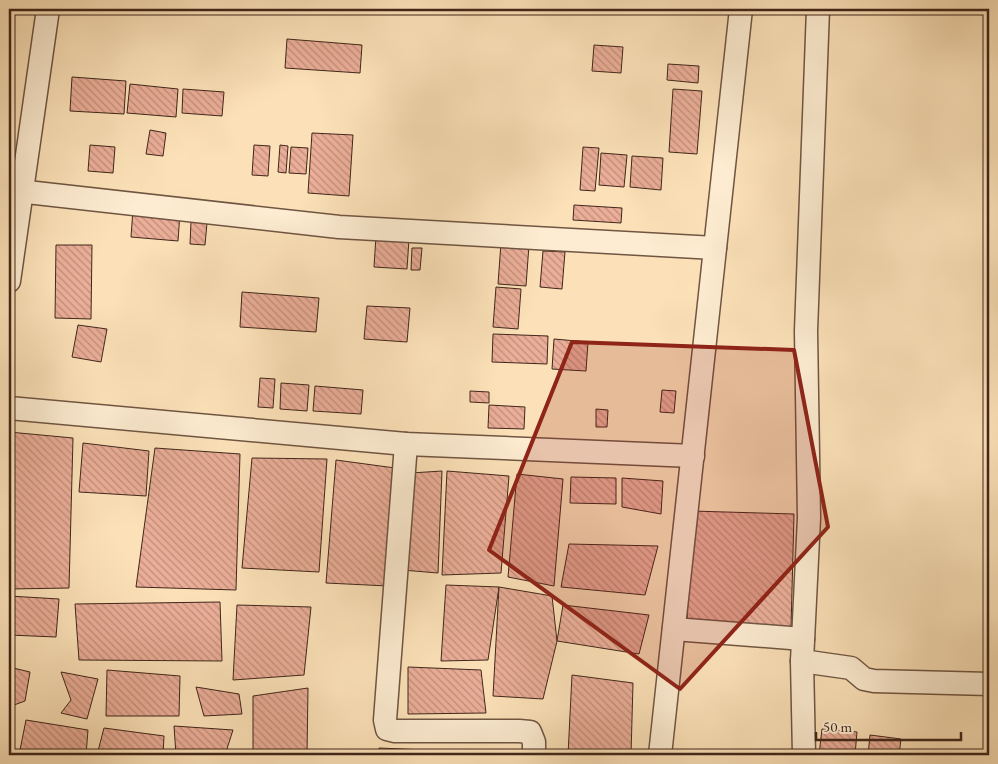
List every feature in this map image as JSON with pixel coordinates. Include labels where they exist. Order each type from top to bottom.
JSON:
[{"type":"street","points":[[9,281],[15,190],[48,9]]},
{"type":"street","points":[[660,755],[741,9]]},
{"type":"street","points":[[804,755],[802,661],[809,518],[806,330],[818,9]]},
{"type":"street","points":[[15,190],[339,227],[715,248]]},
{"type":"street","points":[[9,408],[406,444],[693,456]]},
{"type":"street","points":[[406,444],[385,720],[387,729],[395,731],[519,730],[530,732],[534,742],[534,755]]},
{"type":"street","points":[[674,629],[803,639]]},
{"type":"street","points":[[802,661],[851,668],[864,679],[874,681],[989,684]]},
{"type":"highlighted area","points":[[572,342],[794,350],[828,527],[680,689],[489,550]]},
{"type":"building","points":[[287,39],[362,45],[360,73],[285,68]]},
{"type":"building","points":[[594,45],[623,47],[621,73],[592,71]]},
{"type":"building","points":[[668,64],[699,66],[698,83],[667,80]]},
{"type":"building","points":[[72,77],[126,81],[124,114],[70,111]]},
{"type":"building","points":[[130,84],[178,89],[176,117],[127,113]]},
{"type":"building","points":[[183,89],[224,92],[222,116],[182,113]]},
{"type":"building","points":[[673,89],[702,91],[697,154],[669,152]]},
{"type":"building","points":[[150,130],[166,133],[163,156],[146,154]]},
{"type":"building","points":[[312,133],[353,135],[349,196],[308,193]]},
{"type":"building","points":[[90,145],[115,147],[113,173],[88,171]]},
{"type":"building","points":[[254,145],[270,146],[268,176],[252,175]]},
{"type":"building","points":[[280,145],[288,146],[286,173],[278,172]]},
{"type":"building","points":[[291,147],[308,148],[306,174],[289,173]]},
{"type":"building","points":[[583,147],[599,148],[595,191],[580,190]]},
{"type":"building","points":[[601,153],[627,155],[624,187],[599,185]]},
{"type":"building","points":[[632,156],[663,158],[661,190],[630,187]]},
{"type":"building","points":[[574,205],[622,208],[621,223],[573,220]]},
{"type":"building","points":[[133,209],[180,213],[178,241],[131,237]]},
{"type":"building","points":[[191,222],[207,223],[205,245],[190,244]]},
{"type":"building","points":[[376,236],[409,239],[407,269],[374,267]]},
{"type":"building","points":[[501,243],[529,245],[526,286],[498,284]]},
{"type":"building","points":[[56,245],[92,245],[91,319],[55,318]]},
{"type":"building","points":[[412,248],[422,248],[420,270],[411,270]]},
{"type":"building","points":[[543,251],[565,252],[562,289],[540,287]]},
{"type":"building","points":[[496,287],[521,289],[518,329],[493,327]]},
{"type":"building","points":[[242,292],[319,298],[316,332],[240,327]]},
{"type":"building","points":[[367,306],[410,308],[407,342],[364,339]]},
{"type":"building","points":[[78,325],[107,329],[101,362],[72,357]]},
{"type":"building","points":[[493,334],[548,336],[547,364],[492,362]]},
{"type":"building","points":[[554,339],[588,342],[586,371],[552,369]]},
{"type":"building","points":[[260,378],[275,379],[273,408],[258,407]]},
{"type":"building","points":[[281,383],[309,385],[307,411],[280,409]]},
{"type":"building","points":[[315,386],[363,390],[361,414],[313,411]]},
{"type":"building","points":[[662,390],[676,391],[674,413],[660,412]]},
{"type":"building","points":[[470,391],[489,392],[489,403],[470,402]]},
{"type":"building","points":[[489,405],[525,407],[524,429],[488,428]]},
{"type":"building","points":[[596,409],[608,410],[607,427],[596,427]]},
{"type":"building","points":[[9,432],[73,438],[69,588],[9,589]]},
{"type":"building","points":[[83,443],[149,451],[146,496],[79,492]]},
{"type":"building","points":[[155,448],[240,454],[236,590],[136,587]]},
{"type":"building","points":[[252,458],[327,459],[319,572],[242,568]]},
{"type":"building","points":[[336,460],[395,468],[388,586],[326,583]]},
{"type":"building","points":[[442,471],[438,573],[402,570],[411,473]]},
{"type":"building","points":[[447,471],[509,476],[501,573],[442,575]]},
{"type":"building","points":[[517,474],[563,479],[554,586],[508,577]]},
{"type":"building","points":[[571,477],[616,478],[616,504],[570,503]]},
{"type":"building","points":[[622,478],[663,481],[661,514],[622,507]]},
{"type":"building","points":[[691,511],[794,514],[791,628],[687,625]]},
{"type":"building","points":[[569,544],[658,546],[645,595],[561,587]]},
{"type":"building","points":[[446,585],[499,587],[488,660],[441,661]]},
{"type":"building","points":[[499,587],[552,596],[557,641],[543,699],[493,696]]},
{"type":"building","points":[[9,596],[59,599],[56,637],[9,635]]},
{"type":"building","points":[[220,602],[222,661],[79,660],[75,604]]},
{"type":"building","points":[[237,605],[311,607],[304,675],[233,680]]},
{"type":"building","points":[[563,605],[649,615],[639,654],[557,641]]},
{"type":"building","points":[[9,667],[30,672],[25,701],[14,705],[9,736]]},
{"type":"building","points":[[408,667],[481,670],[486,713],[408,714]]},
{"type":"building","points":[[107,670],[180,676],[179,716],[106,716]]},
{"type":"building","points":[[61,672],[98,679],[87,719],[61,713],[71,700]]},
{"type":"building","points":[[572,675],[633,683],[631,755],[568,755]]},
{"type":"building","points":[[196,687],[239,694],[242,714],[204,716]]},
{"type":"building","points":[[308,688],[307,755],[253,755],[253,696]]},
{"type":"building","points":[[26,720],[88,730],[86,755],[19,755]]},
{"type":"building","points":[[174,726],[233,730],[225,755],[176,755]]},
{"type":"building","points":[[104,728],[164,736],[163,755],[97,755]]},
{"type":"building","points":[[822,729],[857,732],[855,755],[819,755]]},
{"type":"building","points":[[870,735],[901,739],[899,755],[868,755]]},
{"type":"building","points":[[379,748],[517,754],[517,755],[378,755]]}]
